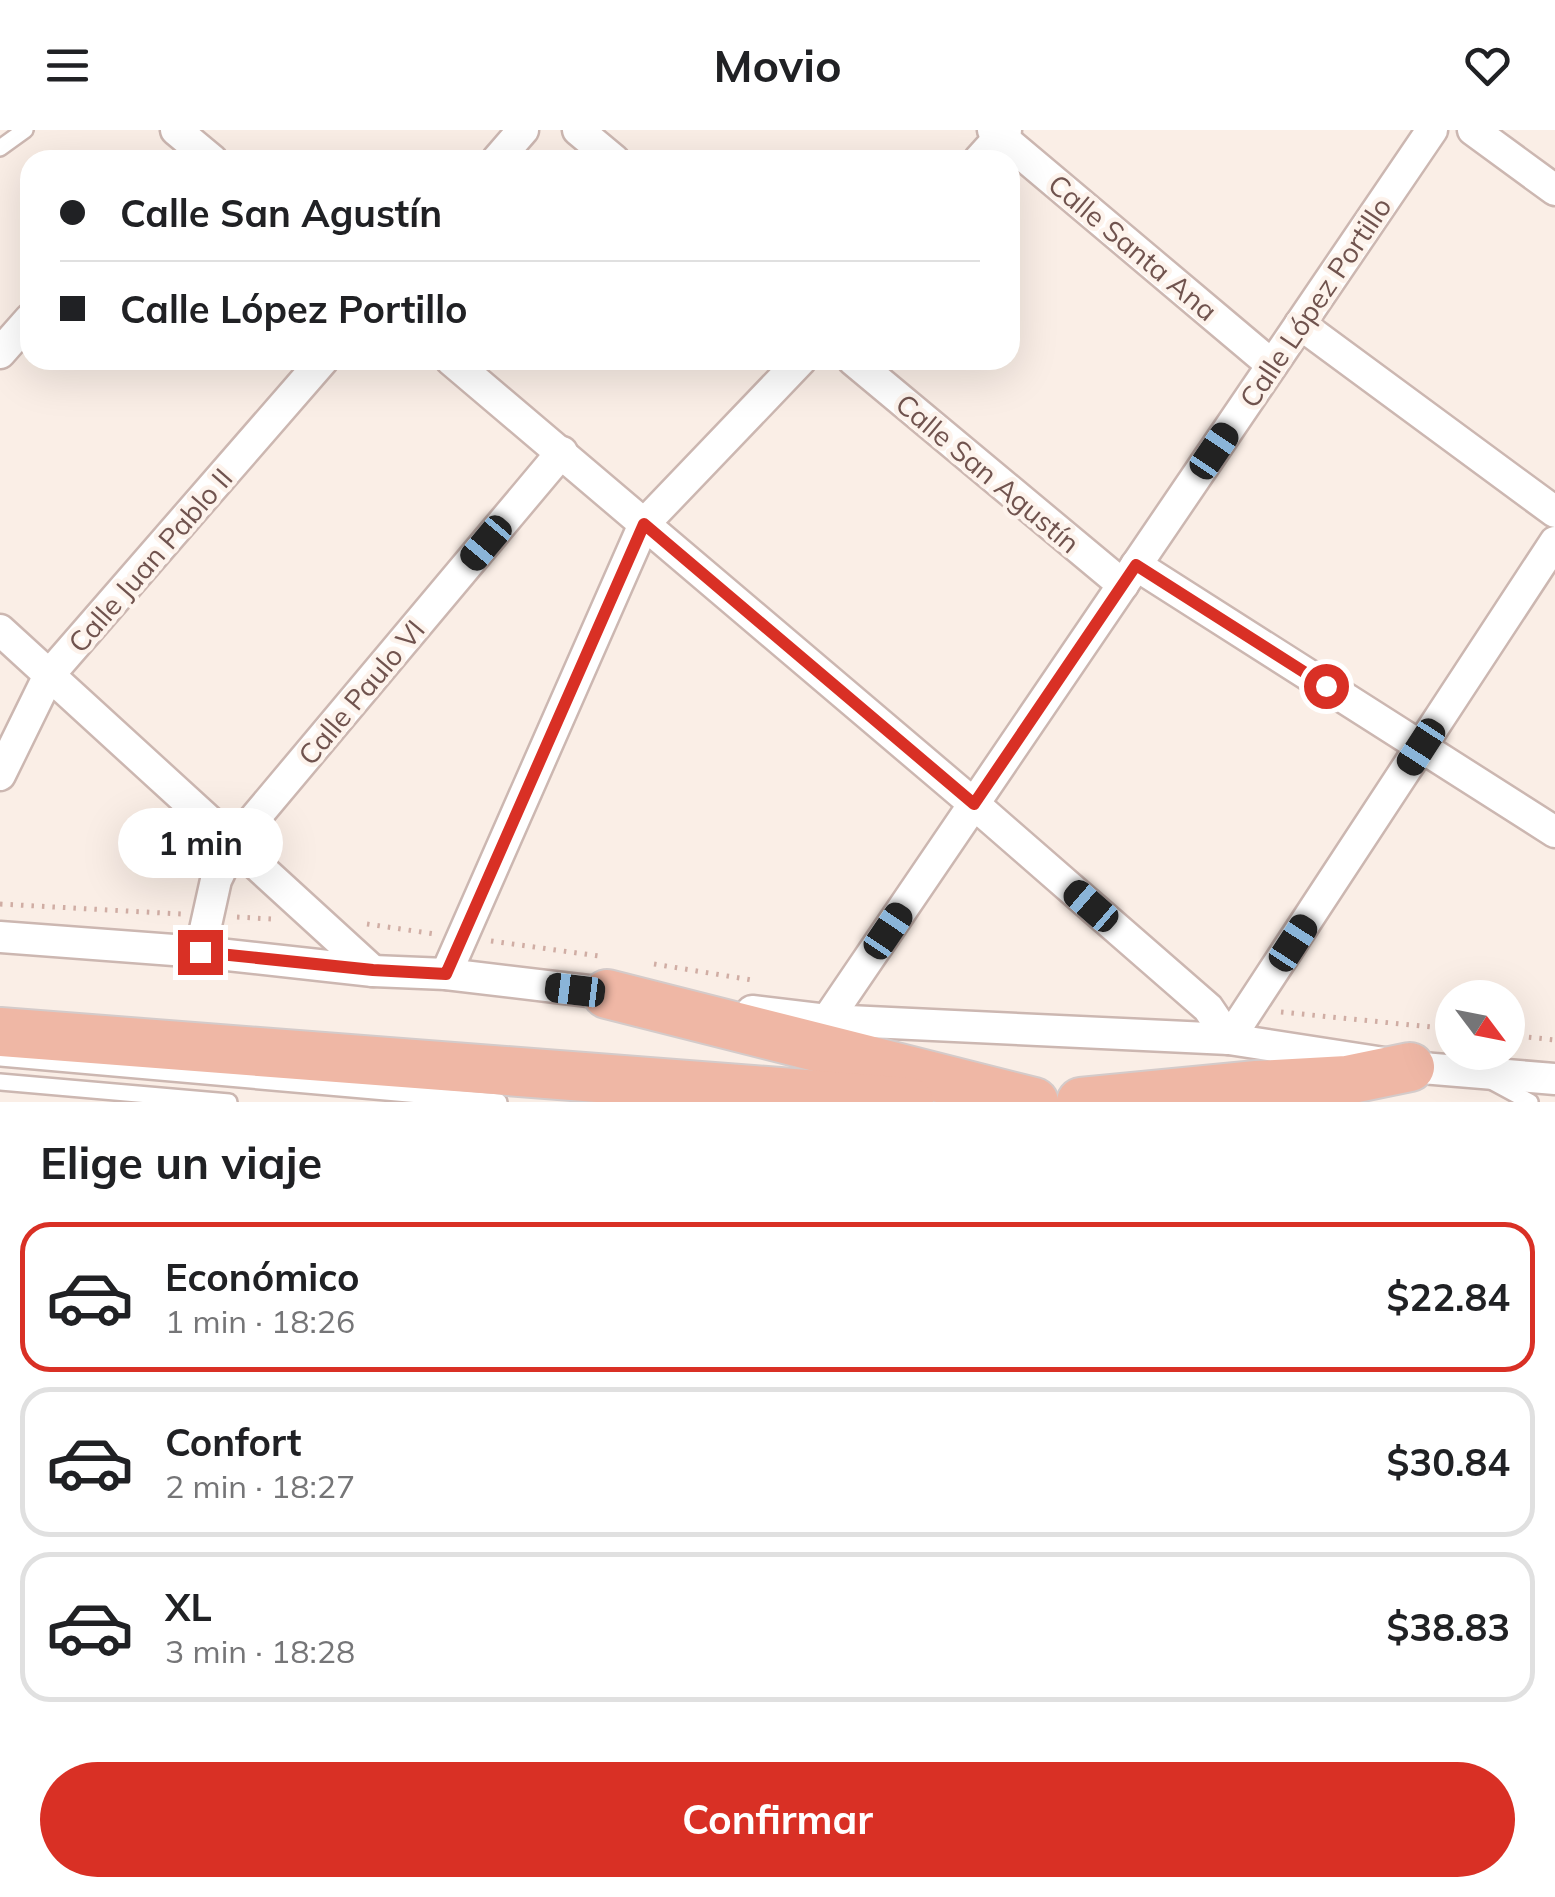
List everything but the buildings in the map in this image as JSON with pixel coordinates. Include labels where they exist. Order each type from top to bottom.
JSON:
[{"type":"highway","points":[[607,994],[1034,1102]]},
{"type":"highway","points":[[0,1032],[909,1102]]},
{"type":"highway","points":[[1081,1102],[1257,1084],[1348,1080],[1410,1066]]},
{"type":"street","points":[[505,150],[522,130]]},
{"type":"street","points":[[578,130],[602,150]]},
{"type":"street","name":"Calle López Portillo","points":[[827,1020],[1432,130]]},
{"type":"street","points":[[1473,130],[1555,190]]},
{"type":"street","name":"Calle Santa Ana","points":[[1000,132],[1272,365]]},
{"type":"street","points":[[1300,324],[1555,512]]},
{"type":"street","points":[[0,353],[20,330]]},
{"type":"street","name":"Calle Juan Pablo II","points":[[0,775],[50,675],[314,370]]},
{"type":"street","points":[[464,370],[1208,1008],[1230,1039]]},
{"type":"street","points":[[446,974],[644,524],[792,370]]},
{"type":"street","name":"Calle San Agustín","points":[[866,370],[1129,575],[1421,747],[1555,832]]},
{"type":"street","name":"Calle Paulo VI","points":[[200,952],[216,880],[234,843],[562,452]]},
{"type":"street","points":[[1230,1039],[1555,542]]},
{"type":"street","points":[[0,630],[373,970]]},
{"type":"street","points":[[0,937],[446,974],[827,1020],[1230,1039],[1410,1066],[1555,1079]]},
{"type":"lane","points":[[0,148],[24,130]]},
{"type":"lane","points":[[0,1058],[499,1102]]},
{"type":"lane","points":[[1472,1071],[1530,1102]]},
{"type":"lane","points":[[0,1082],[230,1102]]},
{"type":"path","points":[[1525,1037],[1555,1040]]},
{"type":"route","points":[[200,952],[446,974],[644,524],[974,804],[1136,565],[1326,686]]}]
